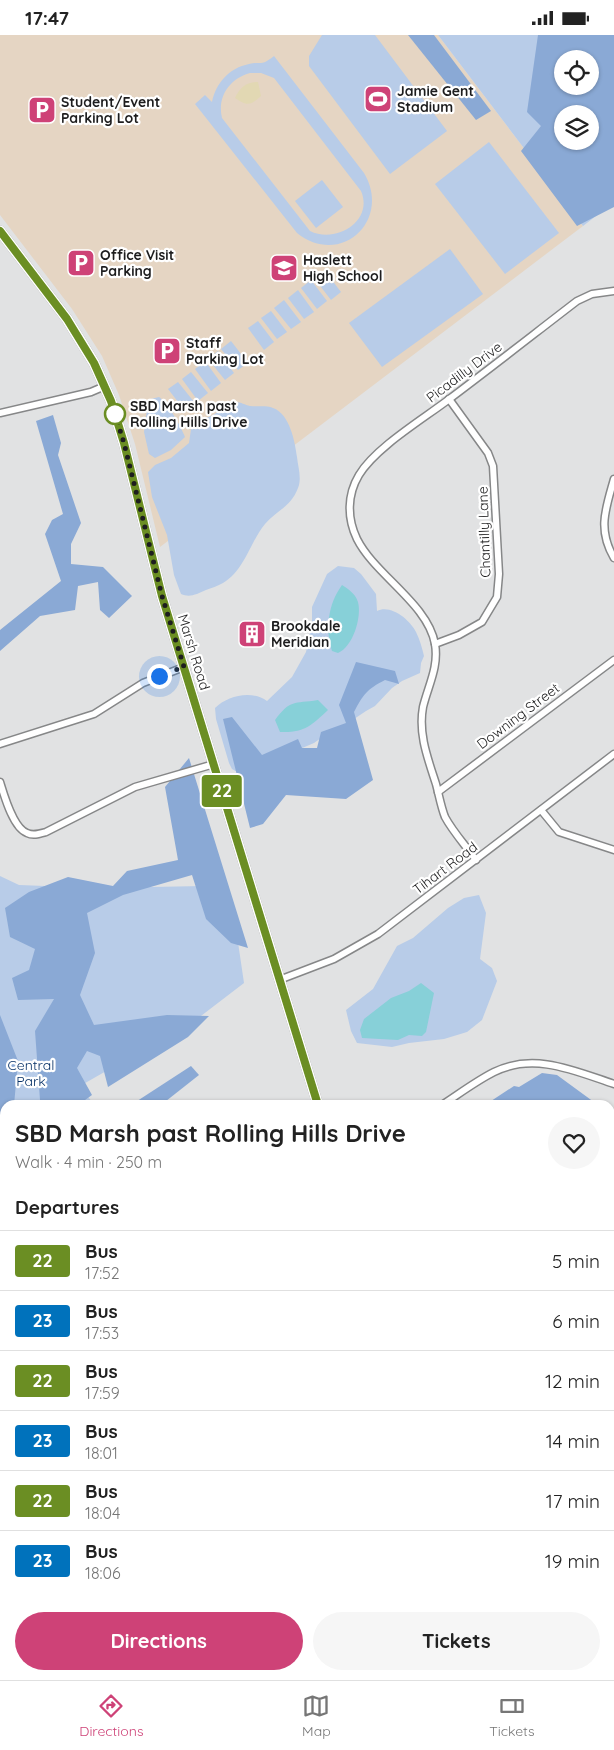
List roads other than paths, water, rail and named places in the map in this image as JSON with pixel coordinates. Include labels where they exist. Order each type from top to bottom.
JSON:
[{"type":"main road","name":"Marsh Road","points":[[0,231],[67,319],[85,347],[105,386],[124,443],[162,596],[316,1100]]},
{"type":"street","name":"Picadilly Drive","points":[[435,644],[425,620],[366,553],[357,539],[350,514],[350,497],[359,475],[374,456],[578,301],[592,295],[614,291]]},
{"type":"street","points":[[0,413],[91,392],[105,386]]},
{"type":"street","name":"Chantilly Lane","points":[[435,644],[459,635],[482,622],[497,597],[499,574],[493,466],[488,453],[449,399]]},
{"type":"street","points":[[614,479],[603,524],[607,545],[614,558]]},
{"type":"street","points":[[435,644],[436,661],[423,707],[422,738],[442,808],[448,821],[476,860]]},
{"type":"street","name":"Downing Street","points":[[438,792],[614,660]]},
{"type":"street","points":[[0,744],[94,714],[143,683],[184,667]]},
{"type":"street","name":"Tihart Road","points":[[279,980],[334,959],[363,943],[406,913],[614,754]]},
{"type":"street","points":[[0,782],[19,828],[26,833],[34,835],[46,832],[135,787],[214,764]]},
{"type":"street","points":[[541,810],[559,832],[614,850]]},
{"type":"street","points":[[450,1100],[494,1073],[520,1064],[557,1065],[614,1084]]},
{"type":"place","name":"Jamie Gent Stadium","points":[[378,99]]},
{"type":"place","name":"Student/Event Parking Lot","points":[[42,110]]},
{"type":"place","name":"Office Visit Parking","points":[[81,263]]},
{"type":"place","name":"Haslett High School","points":[[284,268]]},
{"type":"place","name":"Staff Parking Lot","points":[[167,351]]},
{"type":"place","name":"SBD Marsh past Rolling Hills Drive","points":[[115,414]]},
{"type":"place","name":"Brookdale Meridian","points":[[252,634]]},
{"type":"park label","name":"Central Park","points":[[31,1073]]}]
